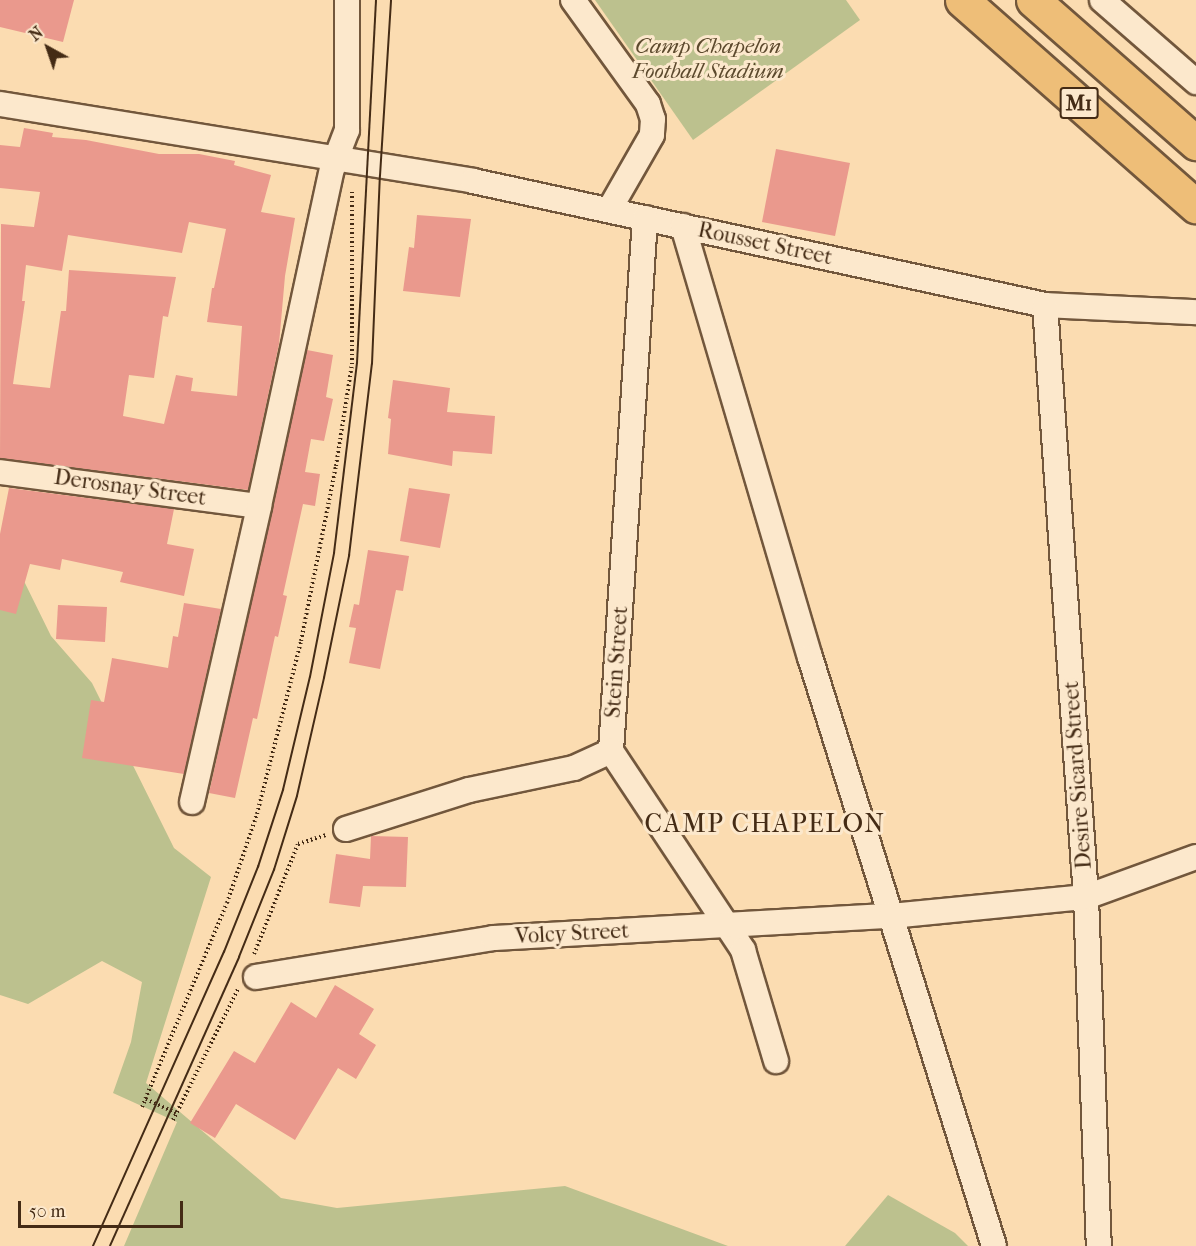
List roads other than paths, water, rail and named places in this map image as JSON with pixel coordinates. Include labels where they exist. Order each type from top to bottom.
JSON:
[{"type":"highway","name":"M1","points":[[962,0],[1196,206]]},
{"type":"highway","name":"M1","points":[[1034,0],[1196,143]]},
{"type":"street","points":[[192,802],[260,506],[335,161],[347,130],[347,0]]},
{"type":"street","points":[[573,0],[648,105],[653,119],[652,135],[609,210]]},
{"type":"street","points":[[1102,0],[1196,82]]},
{"type":"street","name":"Rousset Street","points":[[0,105],[335,161],[473,181],[1045,305],[1196,312]]},
{"type":"street","name":"Stein Street","points":[[645,218],[611,751],[729,925],[743,950],[776,1062]]},
{"type":"street","points":[[683,226],[810,657],[994,1246]]},
{"type":"street","name":"Desire Sicard Street","points":[[1045,305],[1086,897],[1099,1246]]},
{"type":"street","name":"Derosnay Street","points":[[0,472],[260,506]]},
{"type":"street","points":[[346,829],[470,790],[574,768],[611,751]]},
{"type":"street","name":"Volcy Street","points":[[250,979],[493,938],[891,916],[1086,897],[1196,857]]},
{"type":"tram line","points":[[93,1246],[224,952],[258,867],[283,790],[310,677],[334,553],[357,363],[376,0]]},
{"type":"tram line","points":[[110,1246],[239,957],[274,870],[297,796],[324,678],[349,556],[372,364],[380,176],[391,0]]},
{"type":"district","name":"CAMP CHAPELON","points":[[765,824]]},
{"type":"park label","name":"Camp Chapelon Football Stadium","points":[[708,58]]}]
